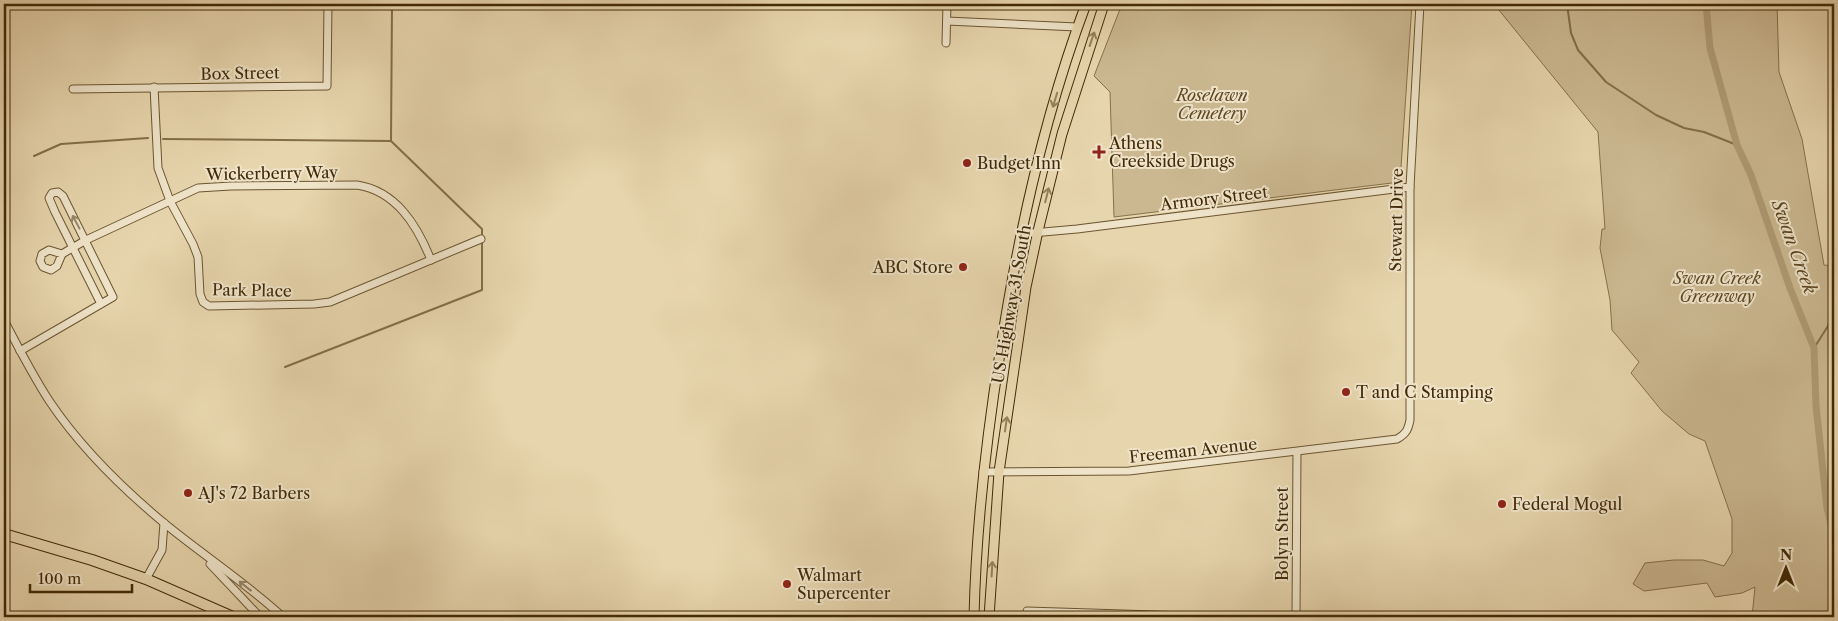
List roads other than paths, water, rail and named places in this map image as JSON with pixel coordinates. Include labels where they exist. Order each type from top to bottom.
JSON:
[{"type":"highway","points":[[4,534],[92,560],[146,579],[233,617]]},
{"type":"main road","name":"US Highway 31 South","points":[[974,617],[983,472],[1010,286],[1050,114],[1086,4]]},
{"type":"main road","name":"US Highway 31 South","points":[[990,617],[999,472],[1023,307],[1038,231],[1062,134],[1104,4]]},
{"type":"street","name":"Box Street","points":[[72,89],[327,86],[328,4]]},
{"type":"street","points":[[946,43],[947,4]]},
{"type":"street","name":"Stewart Drive","points":[[1404,435],[1410,420],[1410,187],[1420,4]]},
{"type":"street","points":[[947,21],[1077,27]]},
{"type":"street","points":[[4,22],[4,32]]},
{"type":"street","name":"Park Place","points":[[154,88],[158,168],[170,201],[198,257],[200,294],[203,302],[209,306],[330,302],[481,239]]},
{"type":"street","name":"Wickerberry Way","points":[[62,254],[73,246],[198,188],[356,185],[370,187],[387,196],[415,225],[422,236],[431,260]]},
{"type":"street","name":"Armory Street","points":[[1021,234],[1410,187]]},
{"type":"street","points":[[20,351],[101,304],[113,297],[63,196],[58,192],[52,194],[49,198],[55,212],[101,304]]},
{"type":"street","points":[[4,320],[51,403],[102,466],[164,523],[282,617]]},
{"type":"street","name":"Freeman Avenue","points":[[983,472],[1129,471],[1398,439],[1404,435]]},
{"type":"street","name":"Bolyn Street","points":[[1296,617],[1297,452]]},
{"type":"street","points":[[146,579],[162,550],[164,523]]},
{"type":"street","points":[[191,544],[260,617]]},
{"type":"street","points":[[1027,611],[1052,614],[1218,617]]},
{"type":"waterway","points":[[391,141],[392,4]]},
{"type":"waterway","points":[[1567,4],[1571,33],[1578,50],[1606,82],[1656,115],[1684,128],[1704,132],[1737,145]]},
{"type":"waterway","name":"Swan Creek","points":[[1706,4],[1710,48],[1737,145],[1751,175],[1790,288],[1814,348],[1816,406],[1827,508],[1834,536]]},
{"type":"waterway","points":[[34,156],[61,144],[148,138]]},
{"type":"waterway","points":[[163,139],[391,141],[482,229],[482,290],[285,367]]},
{"type":"waterway","points":[[1814,348],[1828,326],[1831,314],[1834,312]]},
{"type":"place","name":"Athens Creekside Drugs","points":[[1099,152]]},
{"type":"place","name":"Budget Inn","points":[[967,163]]},
{"type":"place","name":"ABC Store","points":[[963,267]]},
{"type":"place","name":"T and C Stamping","points":[[1346,392]]},
{"type":"place","name":"AJ's 72 Barbers","points":[[188,493]]},
{"type":"place","name":"Federal Mogul","points":[[1502,504]]},
{"type":"place","name":"Walmart Supercenter","points":[[787,584]]},
{"type":"park label","name":"Roselawn Cemetery","points":[[1212,104]]},
{"type":"park label","name":"Swan Creek Greenway","points":[[1717,287]]}]
